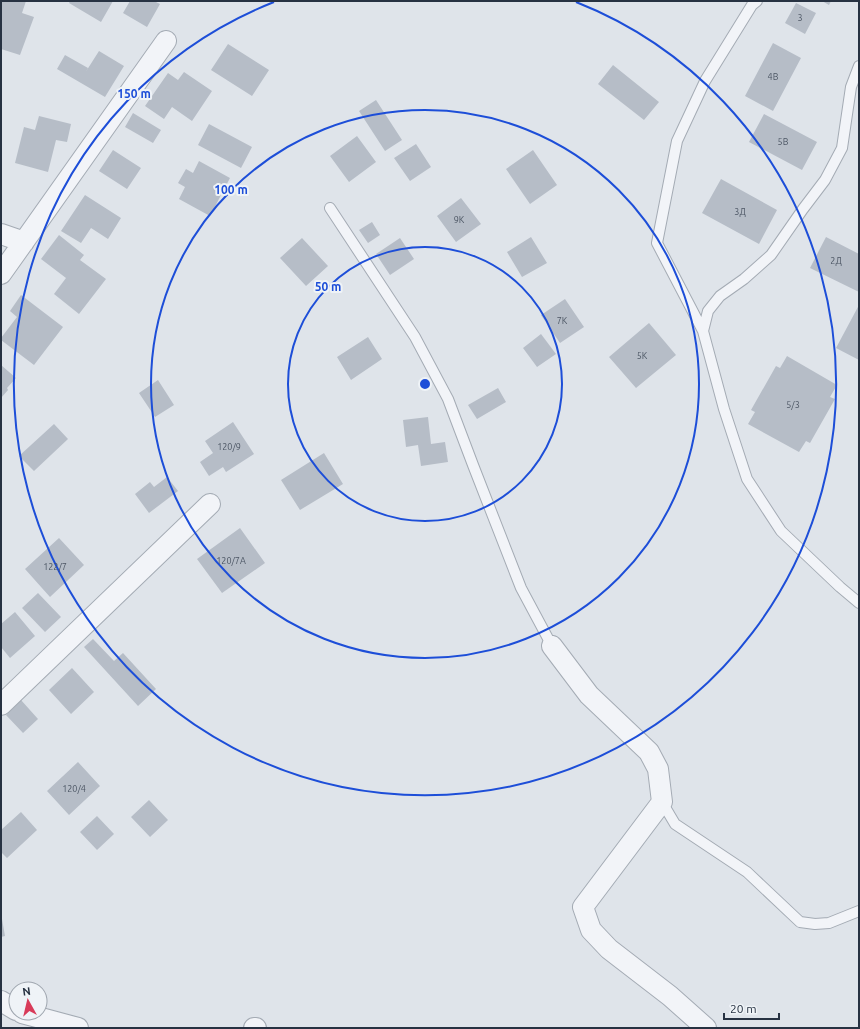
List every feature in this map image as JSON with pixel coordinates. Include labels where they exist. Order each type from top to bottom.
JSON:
[{"type":"street","points":[[1,274],[166,41]]},
{"type":"street","points":[[1,234],[24,242]]},
{"type":"street","points":[[1,705],[210,504]]},
{"type":"street","points":[[552,646],[590,695],[649,752],[658,769],[662,802],[584,907],[591,930],[609,949],[670,996],[706,1028]]},
{"type":"street","points":[[48,1020],[78,1028]]},
{"type":"lane","points":[[757,1],[752,5],[705,81],[677,140],[657,243],[704,330],[724,409],[747,479],[781,531],[859,603]]},
{"type":"lane","points":[[704,330],[708,311],[720,296],[744,279],[771,256],[825,180],[842,148],[851,87],[859,66]]},
{"type":"lane","points":[[330,208],[415,336],[448,399],[521,588],[552,646]]},
{"type":"lane","points":[[662,802],[675,824],[747,872],[800,922],[815,924],[829,922],[859,911]]},
{"type":"building","points":[[1,1],[26,1],[22,13],[34,17],[20,55],[1,49]]},
{"type":"building","points":[[70,1],[113,1],[101,22],[69,3]]},
{"type":"building","points":[[130,1],[154,1],[160,4],[147,27],[123,13]]},
{"type":"building","points":[[822,1],[831,1],[829,5]]},
{"type":"building","points":[[796,3],[816,13],[805,34],[785,23]]},
{"type":"building","points":[[773,43],[801,58],[773,111],[745,96]]},
{"type":"building","points":[[228,44],[269,70],[252,96],[211,70]]},
{"type":"building","points":[[99,51],[124,66],[105,97],[57,69],[65,55],[88,68],[85,73]]},
{"type":"building","points":[[613,65],[659,102],[644,120],[598,84]]},
{"type":"building","points":[[184,72],[212,91],[192,121],[172,107],[164,119],[145,106],[168,73],[178,80]]},
{"type":"building","points":[[376,100],[402,140],[385,151],[359,111]]},
{"type":"building","points":[[133,113],[161,130],[153,143],[125,127]]},
{"type":"building","points":[[764,114],[817,142],[802,170],[749,142]]},
{"type":"building","points":[[39,116],[71,124],[67,142],[56,140],[48,172],[15,163],[24,127],[35,130]]},
{"type":"building","points":[[209,124],[252,147],[241,168],[198,145]]},
{"type":"building","points":[[357,136],[376,162],[349,182],[330,156]]},
{"type":"building","points":[[416,144],[431,167],[410,181],[394,158]]},
{"type":"building","points":[[113,150],[141,168],[127,189],[99,171]]},
{"type":"building","points":[[533,150],[557,185],[530,204],[506,169]]},
{"type":"building","points":[[199,161],[230,178],[210,216],[179,199],[185,187],[178,183],[186,169],[193,173]]},
{"type":"building","points":[[721,179],[777,210],[759,244],[702,213]]},
{"type":"building","points":[[85,195],[121,218],[108,239],[91,228],[81,243],[61,231]]},
{"type":"building","points":[[461,198],[481,224],[456,242],[437,216]]},
{"type":"building","points":[[372,222],[380,235],[368,243],[359,230]]},
{"type":"building","points":[[59,235],[84,255],[80,260],[106,279],[79,314],[54,294],[66,278],[41,259]]},
{"type":"building","points":[[531,237],[547,263],[522,277],[507,252]]},
{"type":"building","points":[[826,237],[859,254],[859,292],[810,268]]},
{"type":"building","points":[[302,238],[328,266],[306,286],[280,258]]},
{"type":"building","points":[[400,238],[414,259],[390,275],[376,254]]},
{"type":"building","points":[[21,295],[63,327],[34,365],[1,340],[17,317],[10,311]]},
{"type":"building","points":[[565,299],[584,327],[560,343],[541,315]]},
{"type":"building","points":[[859,305],[859,360],[836,348]]},
{"type":"building","points":[[649,323],[676,355],[636,388],[609,357]]},
{"type":"building","points":[[541,334],[556,354],[537,367],[523,348]]},
{"type":"building","points":[[368,337],[382,359],[351,380],[337,357]]},
{"type":"building","points":[[787,356],[837,385],[830,397],[835,399],[810,443],[806,441],[799,452],[748,424],[755,412],[751,410],[776,366],[780,368]]},
{"type":"building","points":[[1,365],[16,378],[1,398]]},
{"type":"building","points":[[158,380],[174,405],[155,417],[139,393]]},
{"type":"building","points":[[498,388],[506,402],[477,419],[468,405]]},
{"type":"building","points":[[428,417],[431,444],[445,442],[448,462],[421,466],[418,445],[406,447],[403,420]]},
{"type":"building","points":[[233,422],[254,454],[226,472],[223,467],[209,476],[200,462],[213,453],[205,441]]},
{"type":"building","points":[[54,424],[68,439],[34,471],[19,456]]},
{"type":"building","points":[[324,453],[343,484],[300,510],[281,480]]},
{"type":"building","points":[[167,477],[178,491],[149,513],[135,494],[150,482],[154,487]]},
{"type":"building","points":[[240,528],[265,563],[222,593],[197,559]]},
{"type":"building","points":[[59,538],[84,565],[50,597],[25,569]]},
{"type":"building","points":[[38,593],[61,617],[45,632],[22,608]]},
{"type":"building","points":[[15,612],[35,636],[10,658],[1,647],[1,624]]},
{"type":"building","points":[[93,639],[114,661],[123,653],[156,689],[138,706],[84,647]]},
{"type":"building","points":[[72,668],[94,692],[71,714],[49,690]]},
{"type":"building","points":[[21,700],[38,719],[23,733],[6,715]]},
{"type":"building","points":[[78,762],[100,786],[69,815],[47,791]]},
{"type":"building","points":[[149,800],[168,820],[150,837],[131,817]]},
{"type":"building","points":[[21,812],[37,830],[7,858],[1,852],[1,830]]},
{"type":"building","points":[[97,816],[114,834],[97,850],[80,832]]},
{"type":"building","points":[[1,919],[5,936],[1,937]]}]
